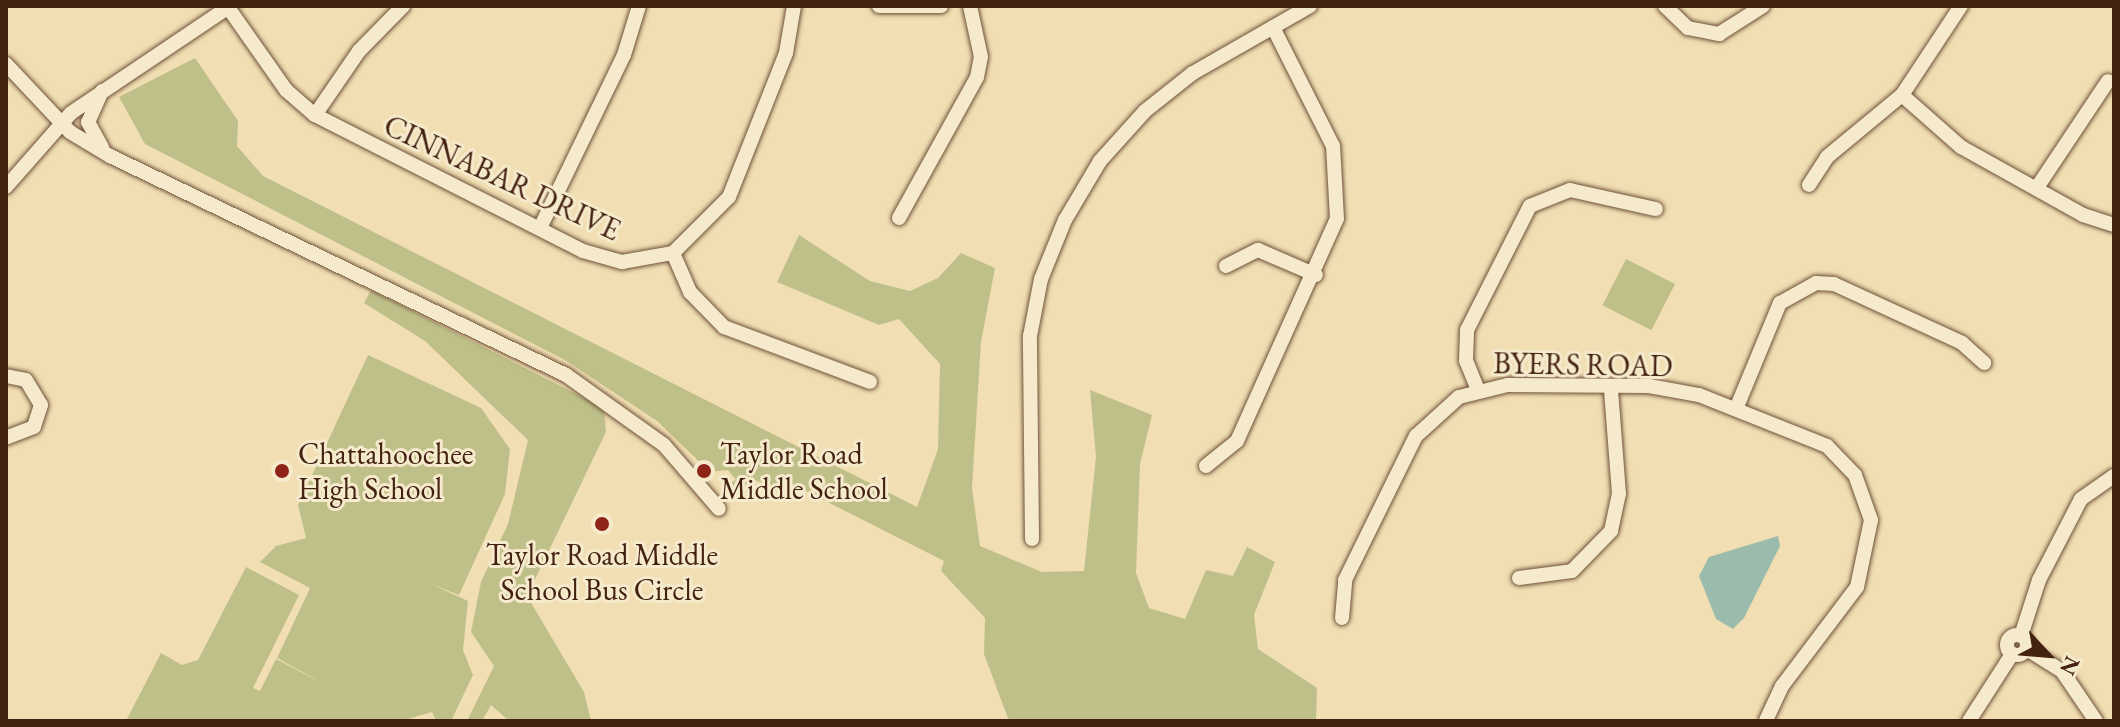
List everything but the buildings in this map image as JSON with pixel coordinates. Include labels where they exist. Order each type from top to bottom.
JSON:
[{"type":"street","points":[[6,187],[60,122],[103,89],[228,6]]},
{"type":"street","name":"CINNABAR DRIVE","points":[[228,6],[286,90],[315,115],[540,228],[622,262],[673,253]]},
{"type":"street","points":[[315,115],[359,51],[403,6]]},
{"type":"street","points":[[540,228],[624,55],[639,6]]},
{"type":"street","points":[[794,6],[786,53],[729,197],[673,253],[690,292],[724,327],[870,382]]},
{"type":"street","points":[[879,6],[941,6]]},
{"type":"street","points":[[899,218],[977,77],[981,57],[970,6]]},
{"type":"street","points":[[1032,539],[1030,336],[1041,279],[1065,220],[1100,161],[1145,111],[1310,6]]},
{"type":"street","points":[[1665,6],[1688,28],[1719,34],[1763,6]]},
{"type":"street","points":[[1809,185],[1827,157],[1902,95],[1961,6]]},
{"type":"street","points":[[1206,466],[1237,441],[1316,275],[1337,219],[1337,164],[1273,27]]},
{"type":"street","points":[[6,64],[60,122],[110,156],[566,375],[664,445],[719,509]]},
{"type":"street","points":[[2038,186],[2108,81]]},
{"type":"street","points":[[103,89],[88,122],[110,156]]},
{"type":"street","points":[[1902,95],[1950,140],[2114,225]]},
{"type":"street","points":[[1478,390],[1466,361],[1467,330],[1530,206],[1570,190],[1656,209]]},
{"type":"street","points":[[1226,266],[1258,250],[1316,275]]},
{"type":"street","points":[[1736,409],[1780,303],[1816,283],[1834,284],[1948,336],[1984,363]]},
{"type":"street","points":[[6,376],[26,380],[41,405],[34,427],[6,438]]},
{"type":"street","name":"BYERS ROAD","points":[[1342,618],[1345,580],[1416,436],[1443,407],[1478,390],[1671,388],[1736,409],[1827,446],[1855,475],[1871,520],[1857,587],[1782,686],[1766,721]]},
{"type":"street","points":[[1519,578],[1572,571],[1611,531],[1619,494],[1611,389]]},
{"type":"street","points":[[2024,642],[2039,580],[2081,499],[2114,476]]},
{"type":"street","points":[[1969,721],[2012,654],[2008,639],[2024,642],[2062,671],[2096,721]]},
{"type":"green space","points":[[195,58],[238,121],[237,146],[263,176],[917,507],[938,449],[940,364],[899,319],[879,325],[777,282],[799,235],[870,281],[910,291],[938,278],[961,253],[995,268],[981,342],[972,488],[980,546],[1042,572],[1084,571],[1096,457],[1090,390],[1152,415],[1140,464],[1136,573],[1149,608],[1185,619],[1206,570],[1233,576],[1247,547],[1275,562],[1254,615],[1258,649],[1317,688],[1316,721],[1009,721],[984,654],[985,618],[941,571],[944,561],[786,481],[781,489],[754,480],[732,494],[723,487],[736,480],[728,470],[710,472],[657,421],[565,360],[145,144],[119,97]]},
{"type":"green space","points":[[1626,259],[1675,284],[1651,330],[1602,305]]},
{"type":"green space","points":[[371,290],[604,408],[606,432],[527,596],[584,692],[591,721],[509,721],[491,705],[482,721],[467,721],[494,666],[471,632],[481,582],[508,524],[528,440],[425,341],[364,303]]},
{"type":"green space","points":[[368,355],[481,408],[510,449],[505,494],[459,595],[431,584],[468,601],[463,650],[473,675],[451,721],[436,721],[432,712],[401,721],[126,721],[161,653],[182,665],[198,660],[246,567],[299,595],[253,688],[260,691],[276,659],[326,685],[277,658],[310,588],[260,562],[276,546],[306,538],[298,505]]},
{"type":"shaded area","points":[[1778,536],[1780,546],[1744,618],[1733,629],[1716,619],[1699,576],[1709,557]]},
{"type":"place","name":"Chattahoochee High School","points":[[282,471]]},
{"type":"place","name":"Taylor Road Middle School","points":[[704,471]]},
{"type":"place","name":"Taylor Road Middle School Bus Circle","points":[[602,524]]}]
